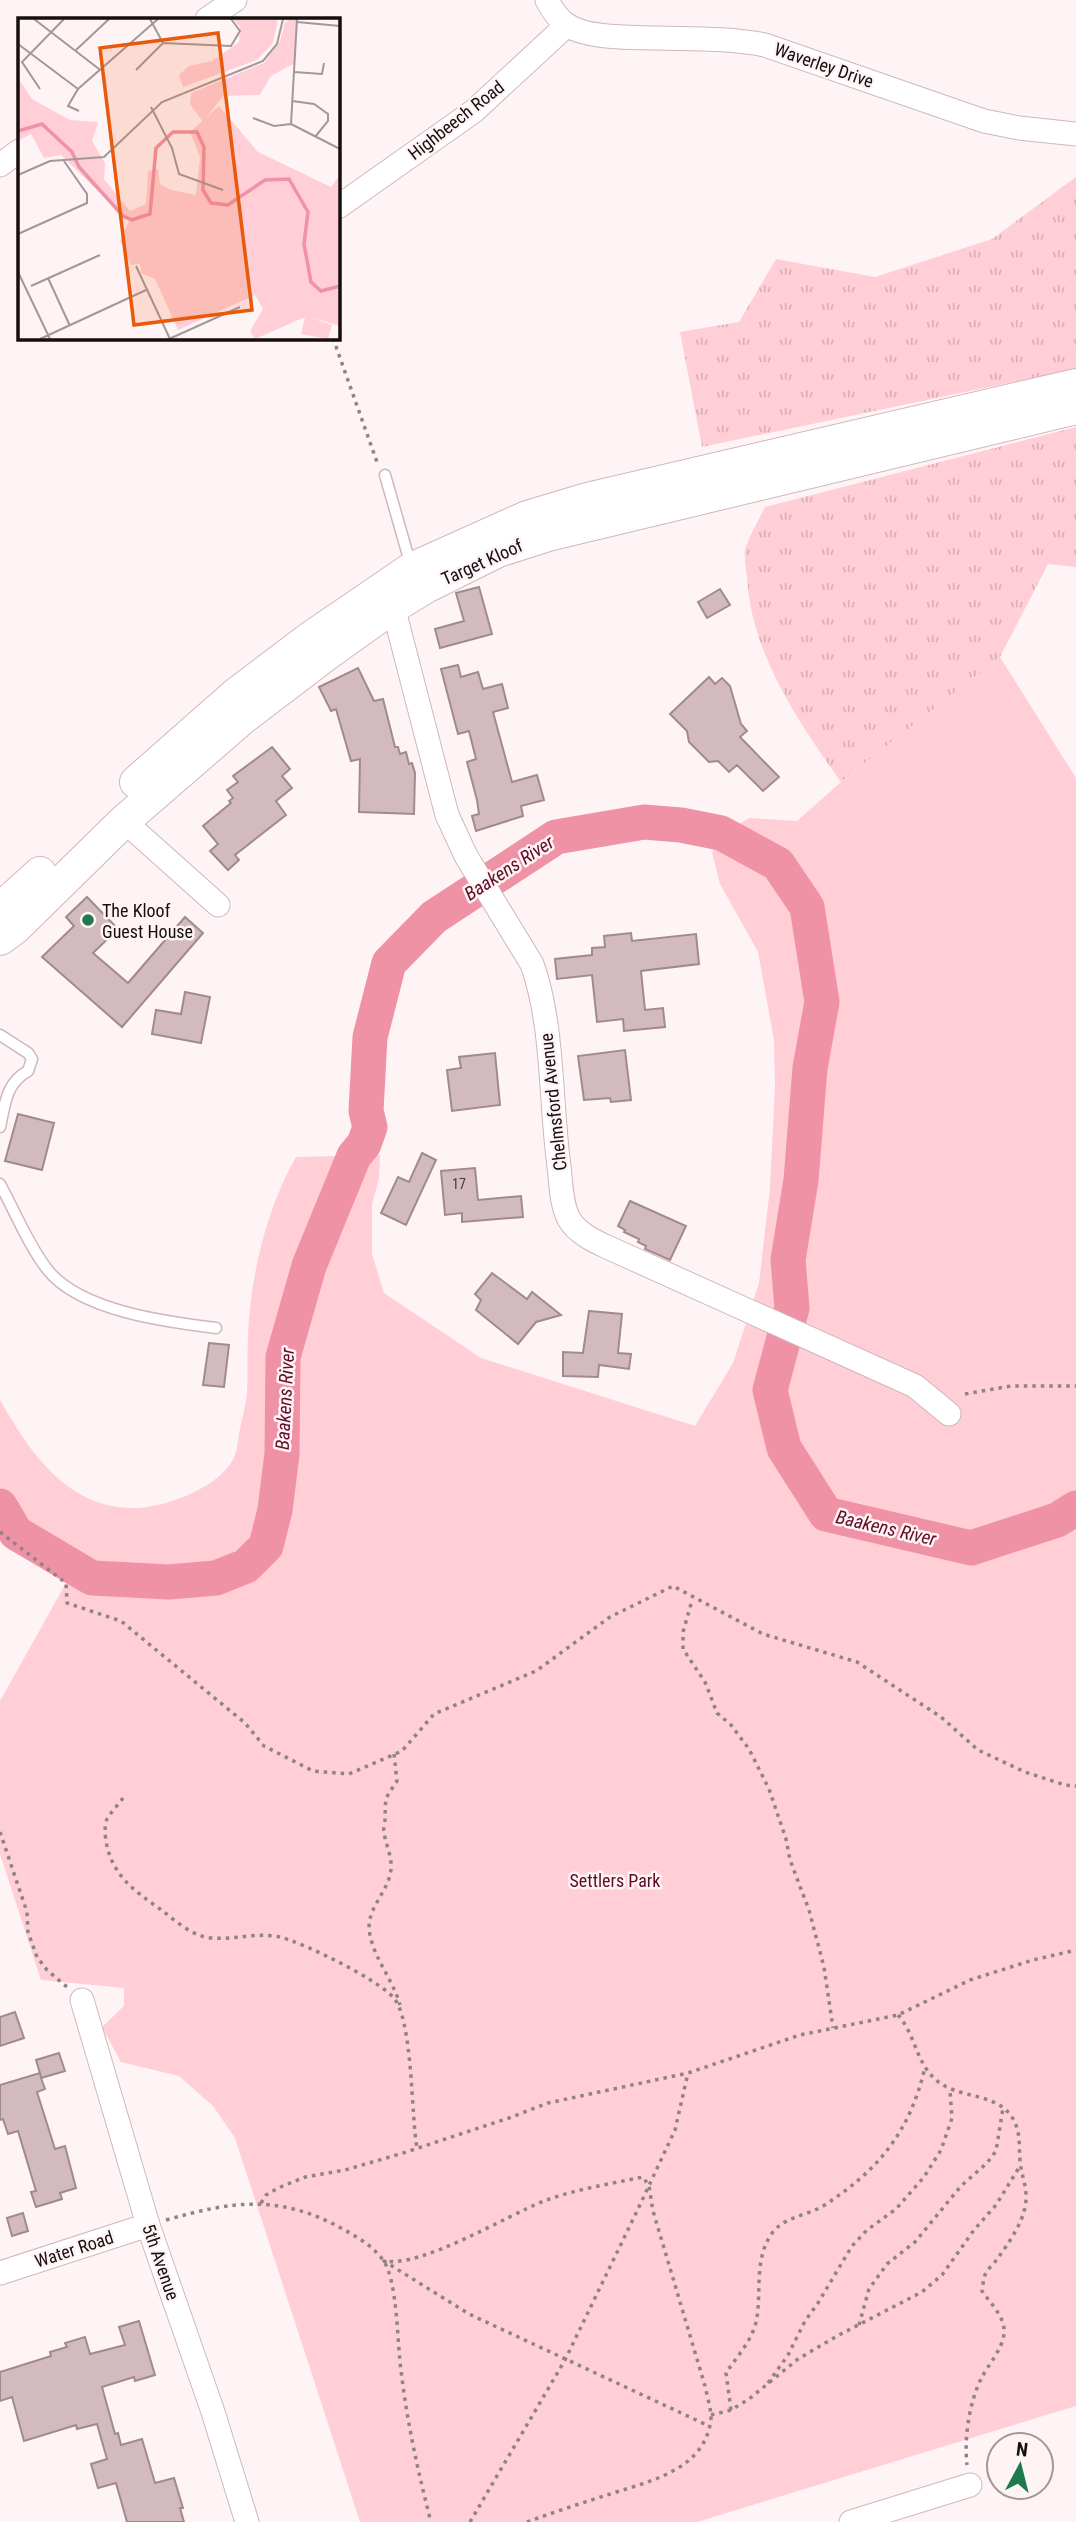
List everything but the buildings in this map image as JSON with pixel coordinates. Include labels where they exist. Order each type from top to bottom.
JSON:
[{"type":"main road","name":"Target Kloof","points":[[0,939],[15,928],[124,821],[397,587],[448,576],[498,551],[684,490],[1076,386]]},
{"type":"main road","name":"Target Kloof","points":[[0,909],[98,816],[236,694],[310,638],[397,587],[527,517],[587,499],[684,490],[1076,408]]},
{"type":"street","points":[[208,18],[235,0]]},
{"type":"street","points":[[547,0],[551,9],[567,26]]},
{"type":"street","name":"Waverley Drive","points":[[567,26],[580,32],[595,34],[728,40],[765,45],[984,121],[1076,134]]},
{"type":"street","name":"Highbeech Road","points":[[340,206],[474,111],[567,26]]},
{"type":"street","points":[[0,165],[18,152]]},
{"type":"street","name":"Chelmsford Avenue","points":[[397,587],[447,815],[466,856],[531,964],[537,980],[565,1209],[576,1230],[597,1242],[915,1386],[949,1414]]},
{"type":"street","points":[[124,821],[218,905]]},
{"type":"street","name":"5th Avenue","points":[[82,2000],[148,2225],[213,2412],[247,2522]]},
{"type":"street","name":"Water Road","points":[[0,2273],[148,2225]]},
{"type":"street","points":[[851,2522],[970,2485]]},
{"type":"lane","points":[[385,475],[397,587]]},
{"type":"lane","points":[[0,1035],[28,1053],[32,1059],[28,1071],[10,1086],[0,1127]]},
{"type":"lane","points":[[0,1184],[45,1268],[64,1285],[91,1300],[158,1321],[216,1328]]},
{"type":"path","points":[[334,340],[378,465],[385,475]]},
{"type":"path","points":[[965,1394],[1011,1386],[1076,1386]]},
{"type":"path","points":[[0,1532],[66,1583],[67,1603],[121,1622],[245,1723],[264,1746],[313,1771],[349,1774],[402,1751],[433,1714],[537,1671],[610,1617],[673,1586],[762,1634],[857,1662],[941,1717],[978,1750],[1025,1772],[1076,1786]]},
{"type":"path","points":[[691,1604],[683,1632],[683,1649],[705,1682],[717,1713],[731,1725],[749,1749],[769,1788],[790,1860],[809,1910],[824,1967],[833,2028]]},
{"type":"path","points":[[394,1754],[397,1781],[385,1798],[383,1830],[391,1867],[389,1879],[372,1912],[369,1927],[379,1961],[401,2007],[411,2073],[417,2148]]},
{"type":"path","points":[[123,1798],[107,1820],[105,1837],[111,1860],[120,1878],[176,1922],[210,1938],[261,1934],[289,1940],[342,1964],[392,1995],[401,2007]]},
{"type":"path","points":[[0,1832],[27,1912],[28,1932],[37,1956],[47,1970],[82,2000]]},
{"type":"path","points":[[261,2203],[267,2195],[291,2182],[345,2170],[417,2148],[548,2103],[688,2073],[800,2035],[898,2015],[970,1980],[1076,1950]]},
{"type":"path","points":[[898,2015],[906,2024],[925,2067],[933,2078],[950,2091],[980,2095],[1003,2108],[1009,2112],[1018,2130],[1020,2166],[1025,2182],[1025,2207],[999,2256],[985,2274],[982,2291],[999,2312],[1004,2333],[1000,2347],[980,2381],[972,2405],[966,2454],[970,2485]]},
{"type":"path","points":[[731,2410],[726,2373],[752,2335],[757,2317],[761,2261],[768,2239],[778,2226],[821,2207],[870,2169],[888,2151],[914,2105],[925,2067]]},
{"type":"path","points":[[470,2522],[565,2360],[675,2130],[688,2073]]},
{"type":"path","points":[[762,2390],[788,2355],[805,2321],[852,2246],[867,2230],[896,2209],[925,2178],[941,2150],[952,2118],[950,2091]]},
{"type":"path","points":[[859,2325],[869,2288],[887,2264],[915,2242],[961,2186],[987,2163],[996,2151],[1003,2108]]},
{"type":"path","points":[[711,2415],[731,2410],[762,2390],[798,2359],[922,2292],[942,2275],[974,2230],[996,2205],[1020,2166]]},
{"type":"path","points":[[384,2260],[401,2261],[462,2241],[545,2201],[582,2190],[643,2177],[649,2186],[653,2211],[705,2386],[711,2415],[709,2427],[703,2443],[686,2464],[657,2480],[527,2522]]},
{"type":"path","points":[[148,2225],[233,2204],[261,2203],[299,2209],[358,2237],[384,2260],[468,2314],[709,2427]]},
{"type":"path","points":[[384,2260],[394,2301],[400,2369],[415,2458],[430,2522]]},
{"type":"green space","points":[[1076,177],[1076,369],[702,447],[680,332],[739,322],[776,259],[875,277],[992,239]]},
{"type":"green space","points":[[1076,427],[1076,567],[1048,564],[1000,657],[841,782],[793,711],[779,686],[757,633],[750,605],[745,550],[765,507]]},
{"type":"green space","name":"Settlers Park","points":[[1000,657],[1076,778],[1076,2406],[994,2431],[985,2431],[985,2434],[697,2522],[360,2522],[235,2138],[213,2106],[179,2076],[121,2062],[102,2027],[124,2006],[124,1988],[41,1980],[0,1854],[0,1701],[66,1583],[0,1532],[0,1400],[24,1438],[52,1473],[88,1498],[109,1505],[145,1507],[175,1500],[205,1486],[228,1467],[236,1452],[247,1393],[253,1288],[268,1220],[285,1177],[296,1157],[380,1155],[379,1178],[372,1205],[372,1254],[384,1293],[481,1358],[695,1426],[733,1363],[759,1283],[770,1188],[775,1087],[774,1040],[758,952],[720,884],[712,853],[721,833],[750,818],[797,821],[841,782]]},
{"type":"waterway","name":"Baakens River","points":[[0,1506],[16,1533],[92,1578],[169,1582],[216,1578],[246,1566],[266,1546],[275,1510],[282,1454],[283,1357],[309,1266],[354,1156],[364,1144],[370,1127],[366,1111],[370,1037],[389,963],[434,917],[556,837],[644,822],[681,825],[721,833],[778,864],[807,907],[822,1002],[810,1068],[801,1180],[788,1260],[792,1308],[770,1390],[784,1448],[826,1514],[971,1548],[1057,1520],[1076,1508]]},
{"type":"place","name":"The Kloof Guest House","points":[[88,920]]}]
